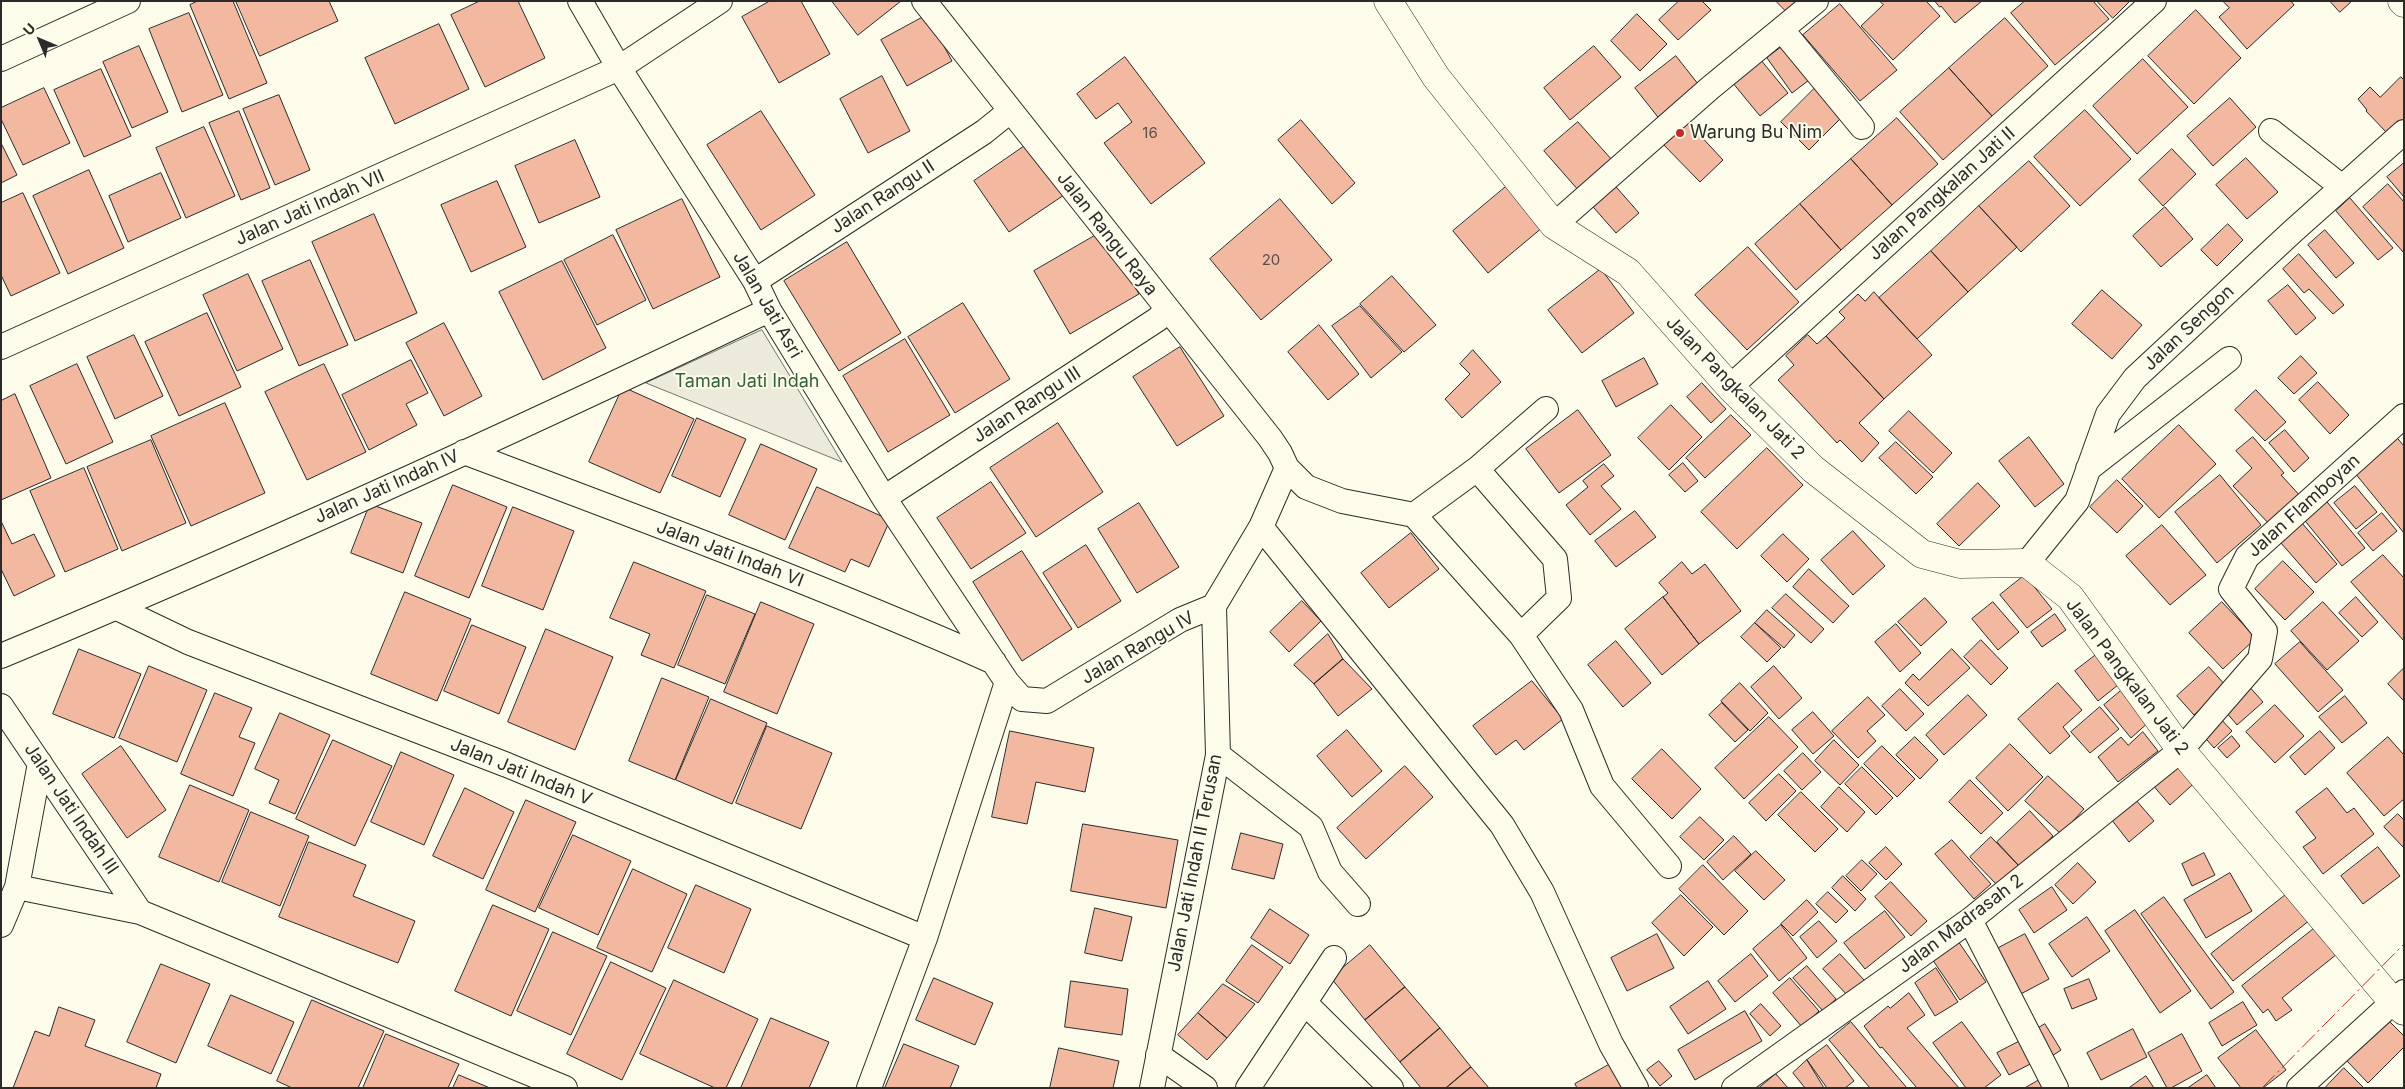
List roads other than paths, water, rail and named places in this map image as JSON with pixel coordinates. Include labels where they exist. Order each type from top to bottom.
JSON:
[{"type":"street","points":[[1,59],[128,1]]},
{"type":"street","name":"Jalan Jati Asri","points":[[580,1],[619,68],[755,281],[769,310],[884,498],[1006,682]]},
{"type":"street","name":"Jalan Jati Indah VII","points":[[1,347],[619,68],[720,1]]},
{"type":"street","name":"Jalan Rangu Raya","points":[[924,1],[1270,438],[1287,468],[1306,486],[1342,501],[1414,515]]},
{"type":"street","name":"Jalan Pangkalan Jati 2","points":[[1388,1],[1436,77],[1554,225],[1628,272],[1730,387],[1813,469],[1922,554],[1960,564],[2027,563],[2070,597],[2181,750],[2400,1002]]},
{"type":"street","points":[[1554,225],[1710,88],[1816,1]]},
{"type":"street","name":"Jalan Pangkalan Jati II","points":[[1730,387],[2154,1]]},
{"type":"street","points":[[1782,30],[1862,127]]},
{"type":"street","name":"Jalan Rangu II","points":[[755,281],[984,132],[1010,111]]},
{"type":"street","points":[[2271,130],[2342,187]]},
{"type":"street","name":"Jalan Sengon","points":[[2027,563],[2077,501],[2108,414],[2135,378],[2404,132]]},
{"type":"street","name":"Jalan Rangu III","points":[[884,498],[1158,319],[1167,309]]},
{"type":"street","name":"Jalan Jati Indah IV","points":[[1,656],[117,608],[464,452],[769,310]]},
{"type":"street","points":[[2088,469],[2229,359]]},
{"type":"street","points":[[1546,409],[1477,469],[1414,515],[1521,635],[1571,710],[1602,786],[1669,866]]},
{"type":"street","name":"Jalan Flamboyan","points":[[2181,750],[2260,659],[2265,631],[2231,588],[2246,557],[2404,416]]},
{"type":"street","name":"Jalan Jati Indah VI","points":[[464,452],[735,555],[903,622],[994,662]]},
{"type":"street","name":"Jalan Rangu IV","points":[[1006,682],[1022,699],[1047,701],[1180,620],[1214,606],[1261,527],[1287,468]]},
{"type":"street","points":[[1477,469],[1555,560],[1559,598],[1521,635]]},
{"type":"street","points":[[1261,527],[1502,825],[1542,892],[1610,1044],[1636,1088]]},
{"type":"street","name":"Jalan Jati Indah II Terusan","points":[[1152,1088],[1218,755],[1214,606]]},
{"type":"street","name":"Jalan Jati Indah V","points":[[117,608],[188,642],[507,765],[925,938]]},
{"type":"street","points":[[869,1088],[925,938],[1006,682]]},
{"type":"street","name":"Jalan Jati Indah III","points":[[1,706],[140,912]]},
{"type":"street","name":"Jalan Madrasah 2","points":[[1734,1088],[1970,920],[2181,750]]},
{"type":"street","points":[[1218,755],[1311,827],[1330,872],[1358,904]]},
{"type":"street","points":[[1,925],[17,887],[40,762]]},
{"type":"street","points":[[17,887],[140,912],[565,1088]]},
{"type":"street","points":[[1970,920],[2056,1088]]},
{"type":"street","points":[[1248,1088],[1334,958]]},
{"type":"street","points":[[2300,1088],[2400,1002]]},
{"type":"street","points":[[1305,1003],[1391,1088]]},
{"type":"street","points":[[1158,1055],[1206,1088]]},
{"type":"place","name":"Warung Bu Nim","points":[[1680,133]]},
{"type":"park label","name":"Taman Jati Indah","points":[[747,382]]}]
